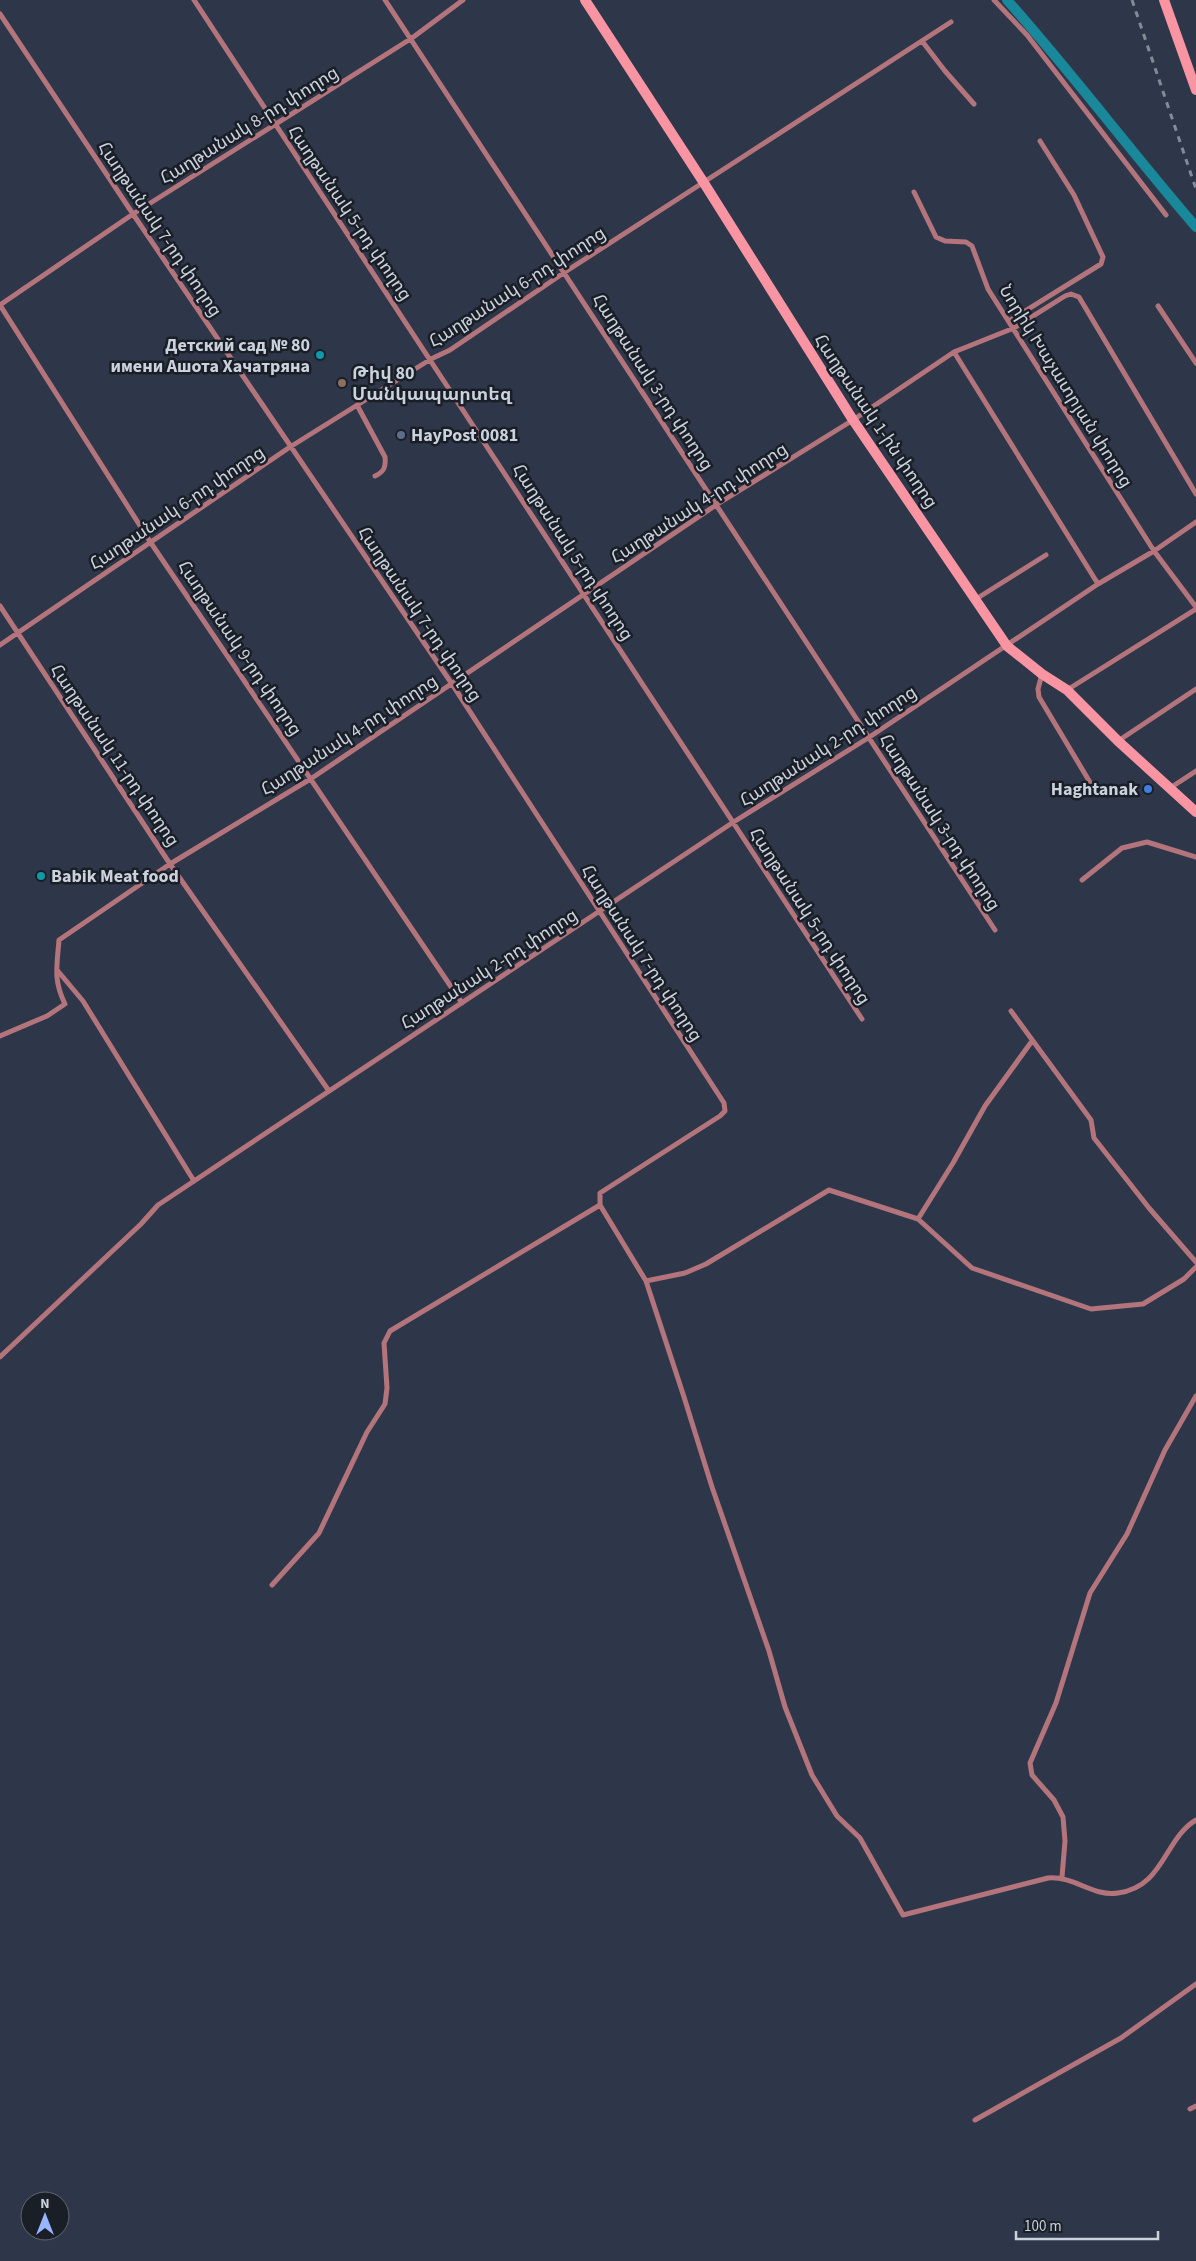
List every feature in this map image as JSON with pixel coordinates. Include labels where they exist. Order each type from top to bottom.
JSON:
[{"type":"main road","name":"Հաղթանակ 1-ին փողոց","points":[[585,0],[853,420],[1008,646],[1042,674],[1067,690],[1118,741],[1196,812]]},
{"type":"main road","points":[[1164,0],[1196,90]]},
{"type":"street","name":"Հաղթանակ 5-րդ փողոց","points":[[194,0],[862,1019]]},
{"type":"street","name":"Հաղթանակ 3-րդ փողոց","points":[[385,0],[566,272],[716,505],[995,930]]},
{"type":"street","name":"Հաղթանակ 8-րդ փողոց","points":[[0,305],[133,214],[412,38],[463,0]]},
{"type":"street","points":[[994,0],[1027,35],[1166,215]]},
{"type":"street","name":"Հաղթանակ 7-րդ փողոց","points":[[0,14],[290,447],[452,684],[724,1103],[725,1111],[720,1116],[600,1193],[600,1205]]},
{"type":"street","name":"Հաղթանակ 6-րդ փողոց","points":[[0,645],[290,447],[431,359],[450,350],[566,272],[951,22]]},
{"type":"street","points":[[922,41],[974,104]]},
{"type":"street","points":[[1009,321],[1101,264],[1102,261],[1100,250],[1074,195],[1040,142]]},
{"type":"street","name":"Նորիկ Խաչատրյան փողոց","points":[[914,192],[936,237],[945,241],[966,242],[972,246],[988,289],[1154,550],[1196,608]]},
{"type":"street","name":"Հաղթանակ 4-րդ փողոց","points":[[0,1036],[47,1016],[65,1004],[57,988],[56,969],[59,940],[170,864],[312,778],[716,505],[853,420],[954,352],[1014,328],[1065,296],[1071,294],[1079,297],[1196,494]]},
{"type":"street","name":"Հաղթանակ 9-րդ փողոց","points":[[0,305],[151,543],[312,778],[462,1003]]},
{"type":"street","points":[[1158,306],[1196,363]]},
{"type":"street","points":[[954,352],[1098,584]]},
{"type":"street","points":[[357,405],[385,457],[386,465],[382,473],[375,476]]},
{"type":"street","name":"Հաղթանակ 2-րդ փողոց","points":[[0,1357],[141,1224],[158,1205],[732,823],[868,738],[1098,584],[1196,522]]},
{"type":"street","points":[[976,599],[1046,554]]},
{"type":"street","name":"Հաղթանակ 11-րդ փողոց","points":[[0,606],[170,864],[329,1091]]},
{"type":"street","points":[[1067,690],[1196,608]]},
{"type":"street","points":[[1042,674],[1038,689],[1039,698],[1091,784]]},
{"type":"street","points":[[1118,741],[1196,689]]},
{"type":"street","points":[[1170,788],[1196,771]]},
{"type":"street","points":[[1082,880],[1122,848],[1147,842],[1196,857]]},
{"type":"street","points":[[56,969],[83,1002],[194,1181]]},
{"type":"street","points":[[1010,1011],[1091,1120],[1094,1138],[1149,1208],[1196,1262]]},
{"type":"street","points":[[918,1219],[953,1163],[985,1106],[1032,1041]]},
{"type":"street","points":[[646,1281],[685,1273],[706,1264],[829,1190],[918,1219],[972,1268],[1091,1309],[1143,1304],[1166,1288],[1184,1279],[1196,1267]]},
{"type":"street","points":[[272,1585],[319,1533],[367,1432],[385,1404],[387,1388],[385,1336],[600,1205],[646,1281],[712,1487],[769,1650],[784,1707],[812,1775],[837,1816],[860,1838],[903,1915],[1041,1880],[1062,1877],[1100,1893],[1117,1894],[1131,1890],[1147,1881],[1185,1827],[1196,1820]]},
{"type":"street","points":[[1062,1877],[1065,1841],[1063,1817],[1054,1800],[1032,1775],[1030,1763],[1056,1704],[1090,1594],[1127,1534],[1165,1450],[1196,1396]]},
{"type":"street","points":[[975,2120],[1121,2038],[1196,1984]]},
{"type":"waterway","points":[[1007,0],[1196,227]]},
{"type":"railway","points":[[1132,0],[1196,189]]},
{"type":"place","name":"Детский сад № 80 имени Ашота Хачатряна","points":[[320,355]]},
{"type":"place","name":"Թիվ 80 Մանկապարտեզ","points":[[342,383]]},
{"type":"place","name":"HayPost 0081","points":[[401,435]]},
{"type":"place","name":"Haghtanak","points":[[1148,789]]},
{"type":"place","name":"Babik Meat food","points":[[41,876]]}]
